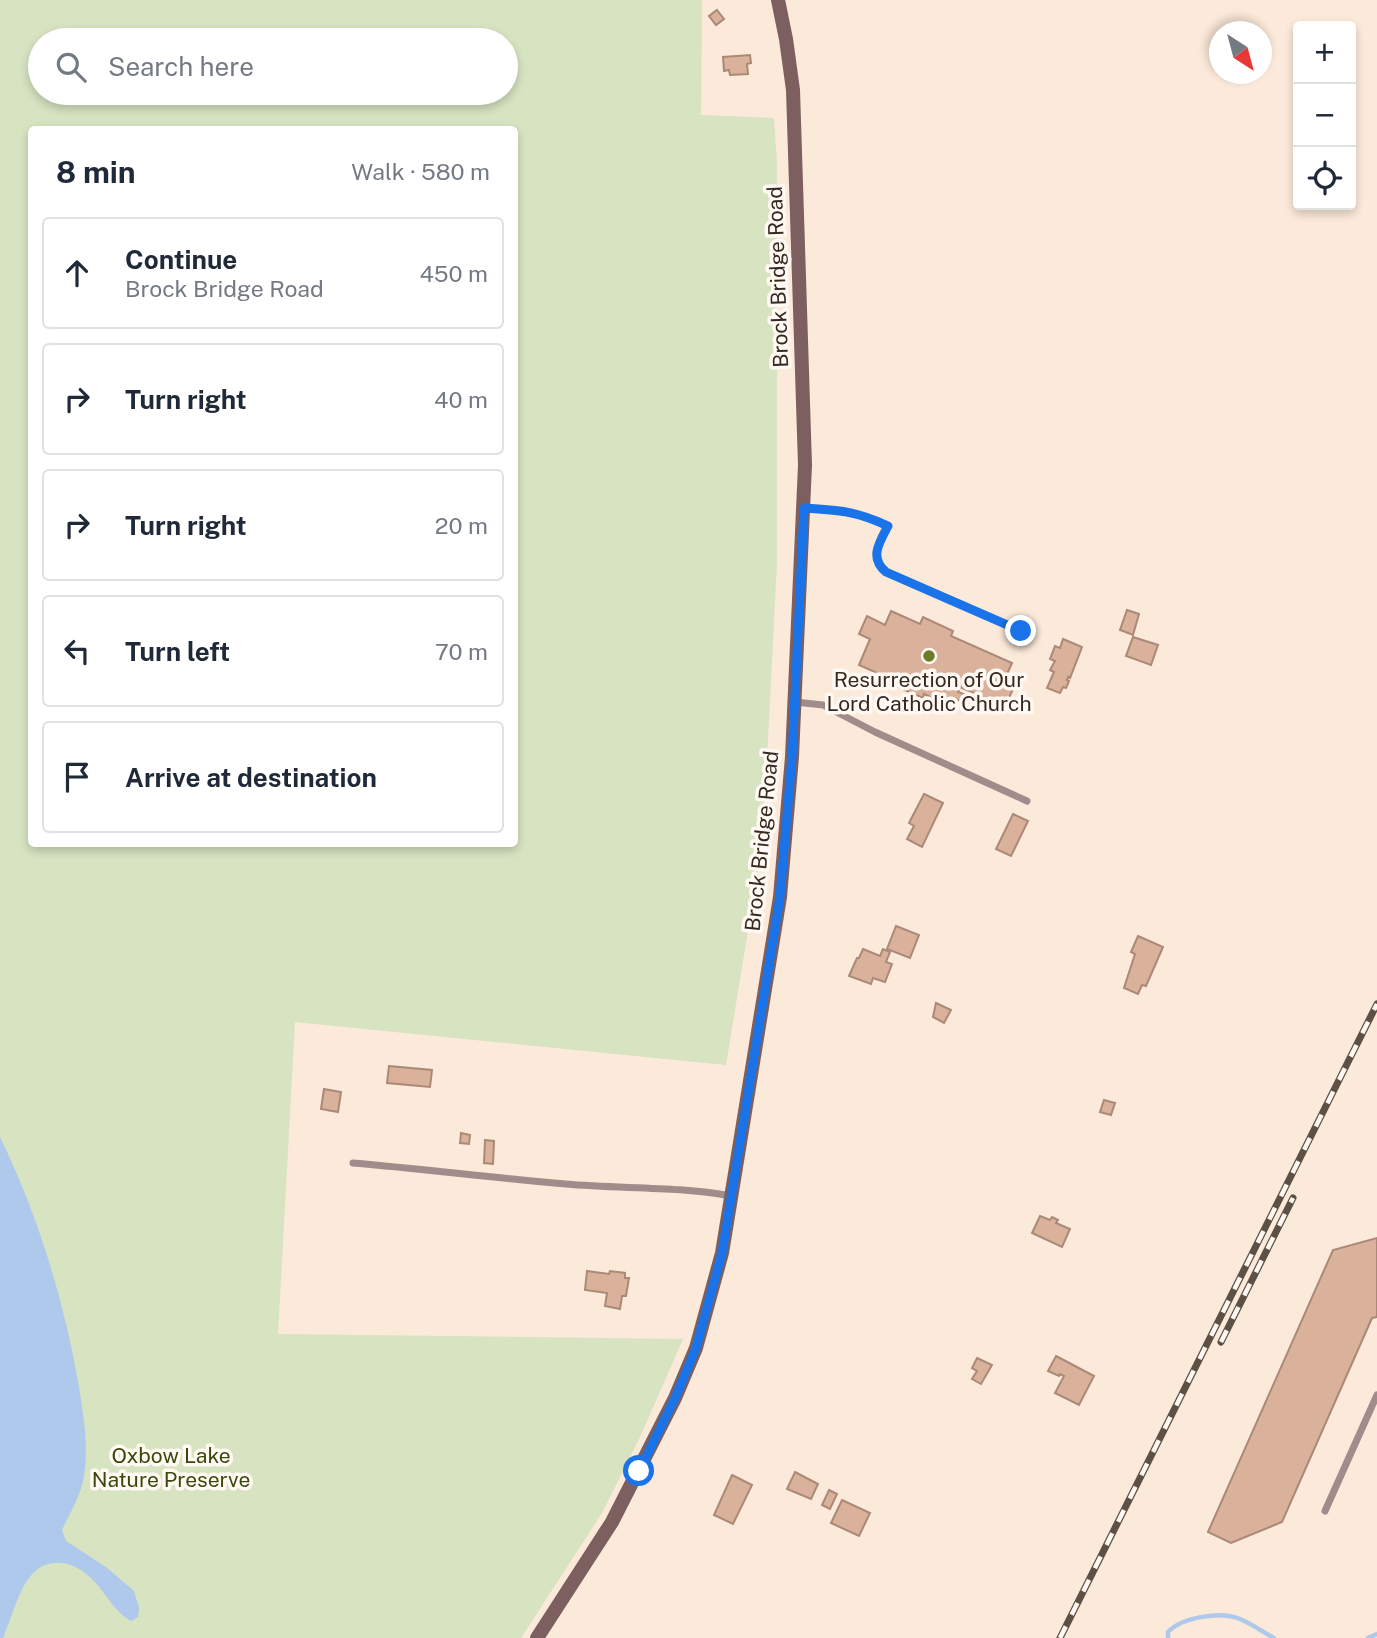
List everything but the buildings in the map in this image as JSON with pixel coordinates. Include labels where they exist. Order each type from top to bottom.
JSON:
[{"type":"street","name":"Brock Bridge Road","points":[[537,1638],[612,1522],[675,1398],[696,1348],[722,1253],[780,897],[795,702],[804,465],[793,89],[778,0]]},
{"type":"lane","points":[[804,508],[863,514],[888,526],[877,548],[879,567],[1021,631]]},
{"type":"lane","points":[[795,702],[823,705],[1027,802]]},
{"type":"lane","points":[[353,1163],[565,1184],[689,1189],[731,1196]]},
{"type":"lane","points":[[1325,1511],[1377,1395]]},
{"type":"green space","name":"Oxbow Lake Nature Preserve","points":[[0,0],[702,0],[701,115],[774,118],[777,163],[777,562],[764,819],[726,1065],[295,1022],[278,1334],[683,1339],[641,1435],[602,1513],[521,1638],[0,1638]]},
{"type":"water","points":[[0,1137],[26,1195],[47,1256],[65,1318],[80,1393],[86,1440],[84,1476],[78,1497],[62,1530],[66,1541],[106,1567],[134,1591],[139,1608],[138,1617],[131,1621],[118,1611],[86,1574],[72,1565],[56,1563],[41,1567],[25,1583],[3,1638],[0,1638]]},
{"type":"waterway","points":[[1168,1638],[1168,1632],[1182,1623],[1213,1616],[1240,1619],[1274,1638]]},
{"type":"waterway","points":[[1368,1638],[1377,1634]]},
{"type":"railway","points":[[1060,1638],[1377,1004]]},
{"type":"railway","points":[[1221,1342],[1293,1198]]},
{"type":"place","name":"Resurrection of Our Lord Catholic Church","points":[[929,656]]},
{"type":"route","points":[[639,1471],[696,1348],[722,1253],[780,897],[792,757],[804,508],[863,514],[888,526],[877,548],[879,567],[1021,631]]}]
